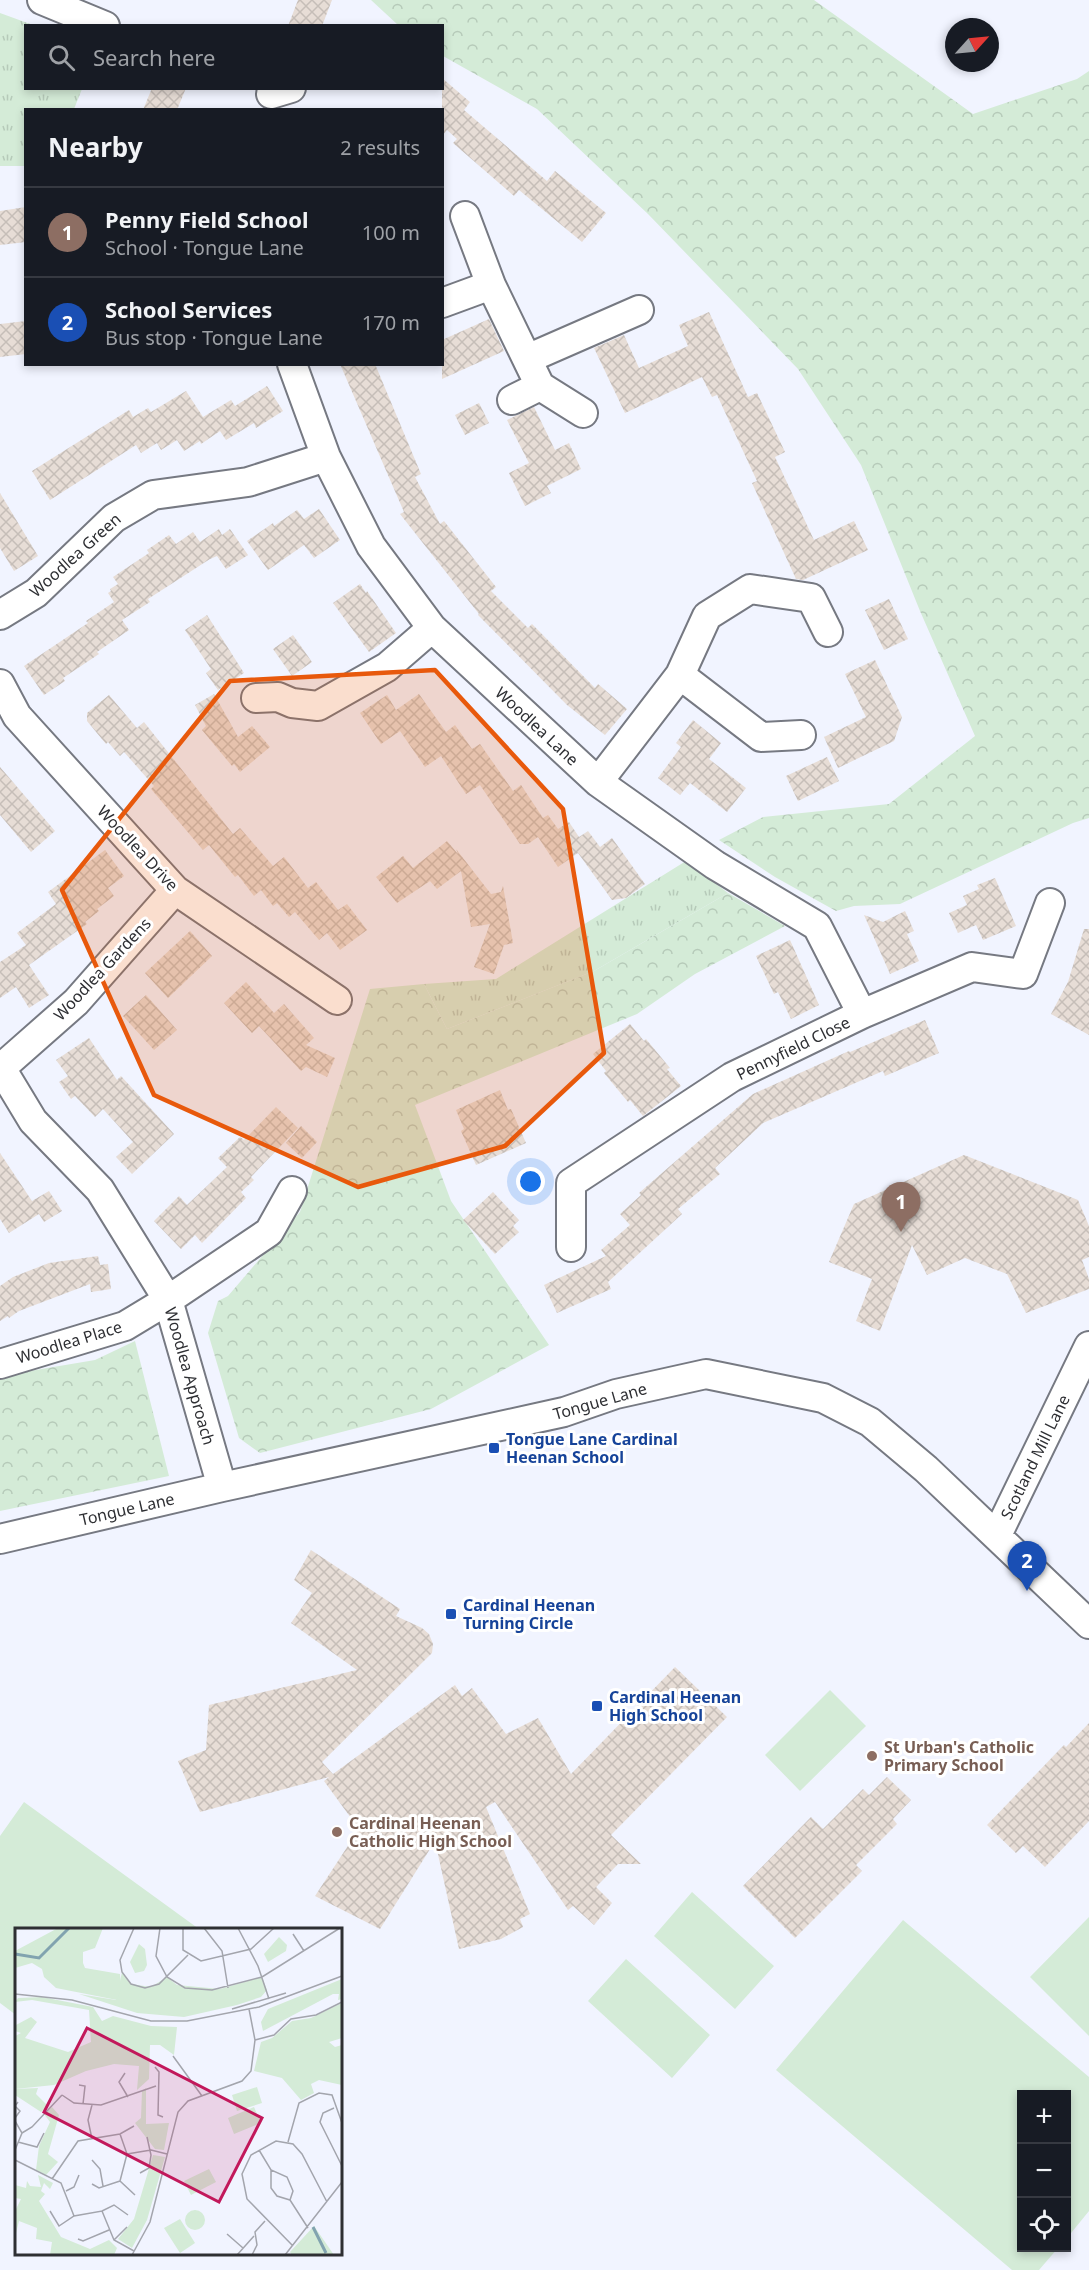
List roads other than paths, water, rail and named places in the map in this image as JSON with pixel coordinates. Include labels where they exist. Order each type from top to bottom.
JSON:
[{"type":"street","points":[[44,1],[100,16]]},
{"type":"street","points":[[465,216],[491,285],[540,386],[583,413]]},
{"type":"street","points":[[444,302],[491,285]]},
{"type":"street","points":[[527,359],[639,310]]},
{"type":"street","name":"Woodlea Lane","points":[[293,366],[326,457],[371,546],[432,628],[598,782],[715,864],[817,926],[862,1014]]},
{"type":"street","points":[[512,400],[540,386]]},
{"type":"street","name":"Woodlea Green","points":[[0,615],[36,593],[114,518],[153,495],[248,482],[326,457]]},
{"type":"street","points":[[598,782],[680,675],[707,616],[750,589],[811,598],[828,632]]},
{"type":"street","points":[[256,698],[278,696],[292,703],[318,706],[387,667],[432,628]]},
{"type":"street","points":[[680,675],[761,737],[801,735]]},
{"type":"street","name":"Woodlea Drive","points":[[0,684],[17,716],[175,890],[337,1000]]},
{"type":"street","name":"Woodlea Gardens","points":[[1,1069],[76,1002],[175,890]]},
{"type":"street","name":"Pennyfield Close","points":[[571,1247],[571,1183],[732,1077],[862,1014],[972,967],[1023,974],[1050,903]]},
{"type":"street","name":"Woodlea Approach","points":[[1,1069],[33,1121],[100,1190],[168,1300],[222,1487]]},
{"type":"street","name":"Woodlea Place","points":[[0,1364],[125,1326],[269,1232],[292,1191]]},
{"type":"street","name":"Scotland Mill Lane","points":[[997,1535],[1089,1346]]},
{"type":"street","name":"Tongue Lane","points":[[0,1539],[222,1487],[564,1412],[616,1394],[706,1374],[823,1398],[870,1422],[926,1469],[1089,1624]]},
{"type":"place","name":"Penny Field School","points":[[901,1232]]},
{"type":"place","name":"Tongue Lane Cardinal Heenan School","points":[[494,1448]]},
{"type":"place","name":"School Services","points":[[1027,1591]]},
{"type":"place","name":"Cardinal Heenan Turning Circle","points":[[451,1614]]},
{"type":"place","name":"Cardinal Heenan High School","points":[[597,1706]]},
{"type":"place","name":"St Urban's Catholic Primary School","points":[[872,1756]]},
{"type":"place","name":"Cardinal Heenan Catholic High School","points":[[337,1832]]}]
